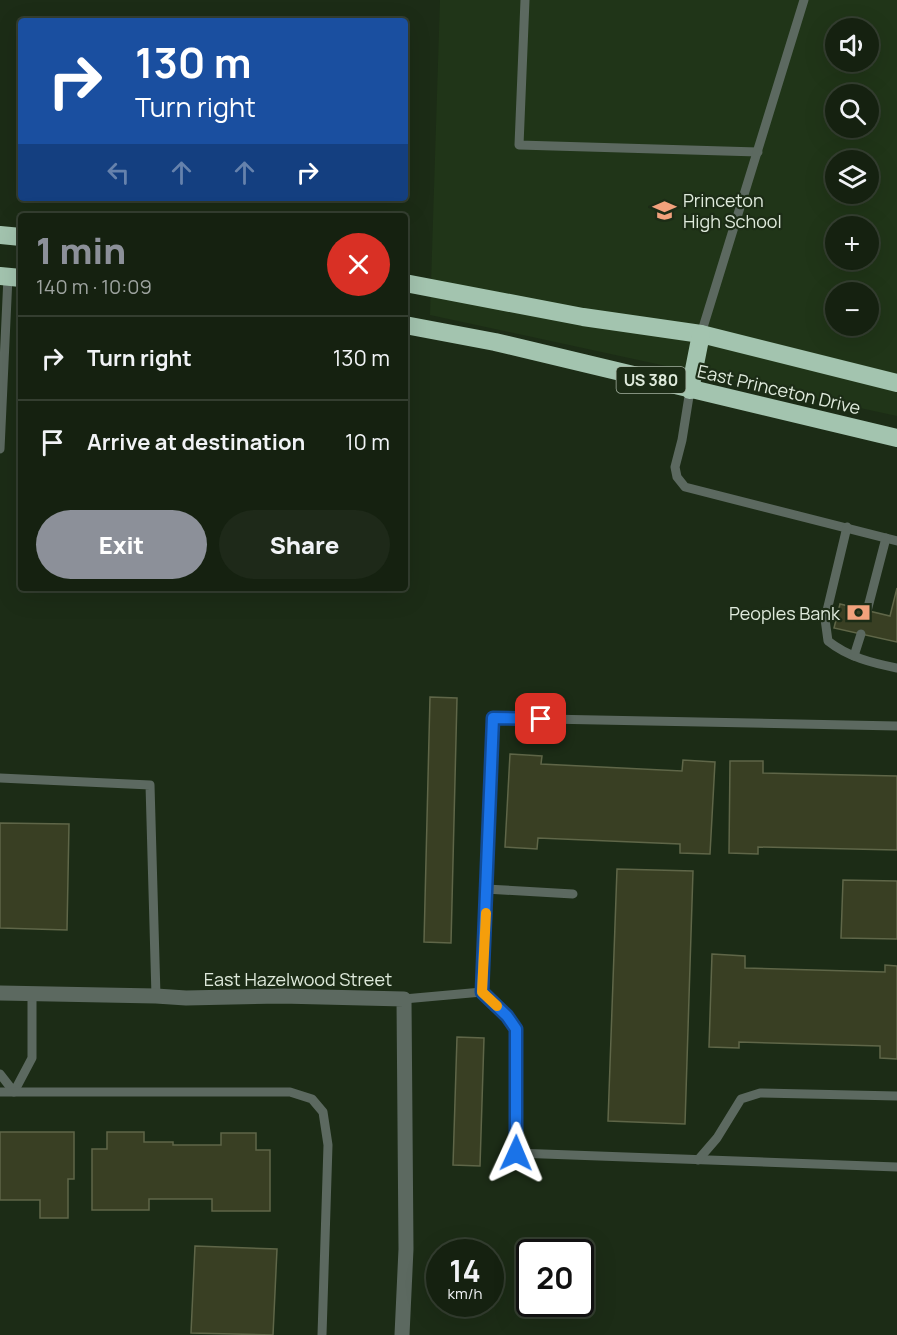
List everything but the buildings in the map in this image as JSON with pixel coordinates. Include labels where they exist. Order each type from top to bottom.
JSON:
[{"type":"highway","points":[[0,235],[18,237]]},
{"type":"highway","name":"East Princeton Drive","points":[[408,284],[583,316],[701,334],[897,383]]},
{"type":"highway","name":"East Princeton Drive","points":[[408,326],[495,342],[897,438]]},
{"type":"highway","points":[[690,390],[701,334]]},
{"type":"street","name":"East Hazelwood Street","points":[[0,993],[186,998],[281,996],[404,999],[406,1249],[402,1335]]},
{"type":"lane","points":[[525,0],[519,145],[758,152]]},
{"type":"lane","points":[[701,334],[804,0]]},
{"type":"lane","points":[[0,449],[10,277]]},
{"type":"lane","points":[[690,390],[682,440],[675,466],[676,477],[685,487],[897,541]]},
{"type":"lane","points":[[847,527],[825,619],[828,641],[841,651],[872,663],[897,668]]},
{"type":"lane","points":[[867,611],[886,538]]},
{"type":"lane","points":[[854,656],[861,634]]},
{"type":"lane","points":[[897,726],[493,718],[482,992],[507,1016],[516,1029],[516,1153],[897,1167]]},
{"type":"lane","points":[[0,778],[150,785],[156,996]]},
{"type":"lane","points":[[486,890],[573,894]]},
{"type":"lane","points":[[404,999],[482,992]]},
{"type":"lane","points":[[14,1092],[32,1058],[32,994]]},
{"type":"lane","points":[[0,1074],[14,1092]]},
{"type":"lane","points":[[0,1092],[290,1092],[312,1099],[323,1112],[328,1145],[322,1335]]},
{"type":"lane","points":[[698,1160],[717,1138],[741,1100],[760,1093],[897,1096]]},
{"type":"shaded area","name":"Princeton High School","points":[[440,0],[897,0],[897,416],[430,315]]},
{"type":"slow traffic","points":[[486,913],[482,992],[497,1006]]},
{"type":"place","name":"Princeton High School","points":[[665,210]]},
{"type":"place","name":"Peoples Bank","points":[[858,613]]},
{"type":"route","points":[[516,1153],[516,1029],[507,1016],[482,992],[493,718],[541,719]]}]
